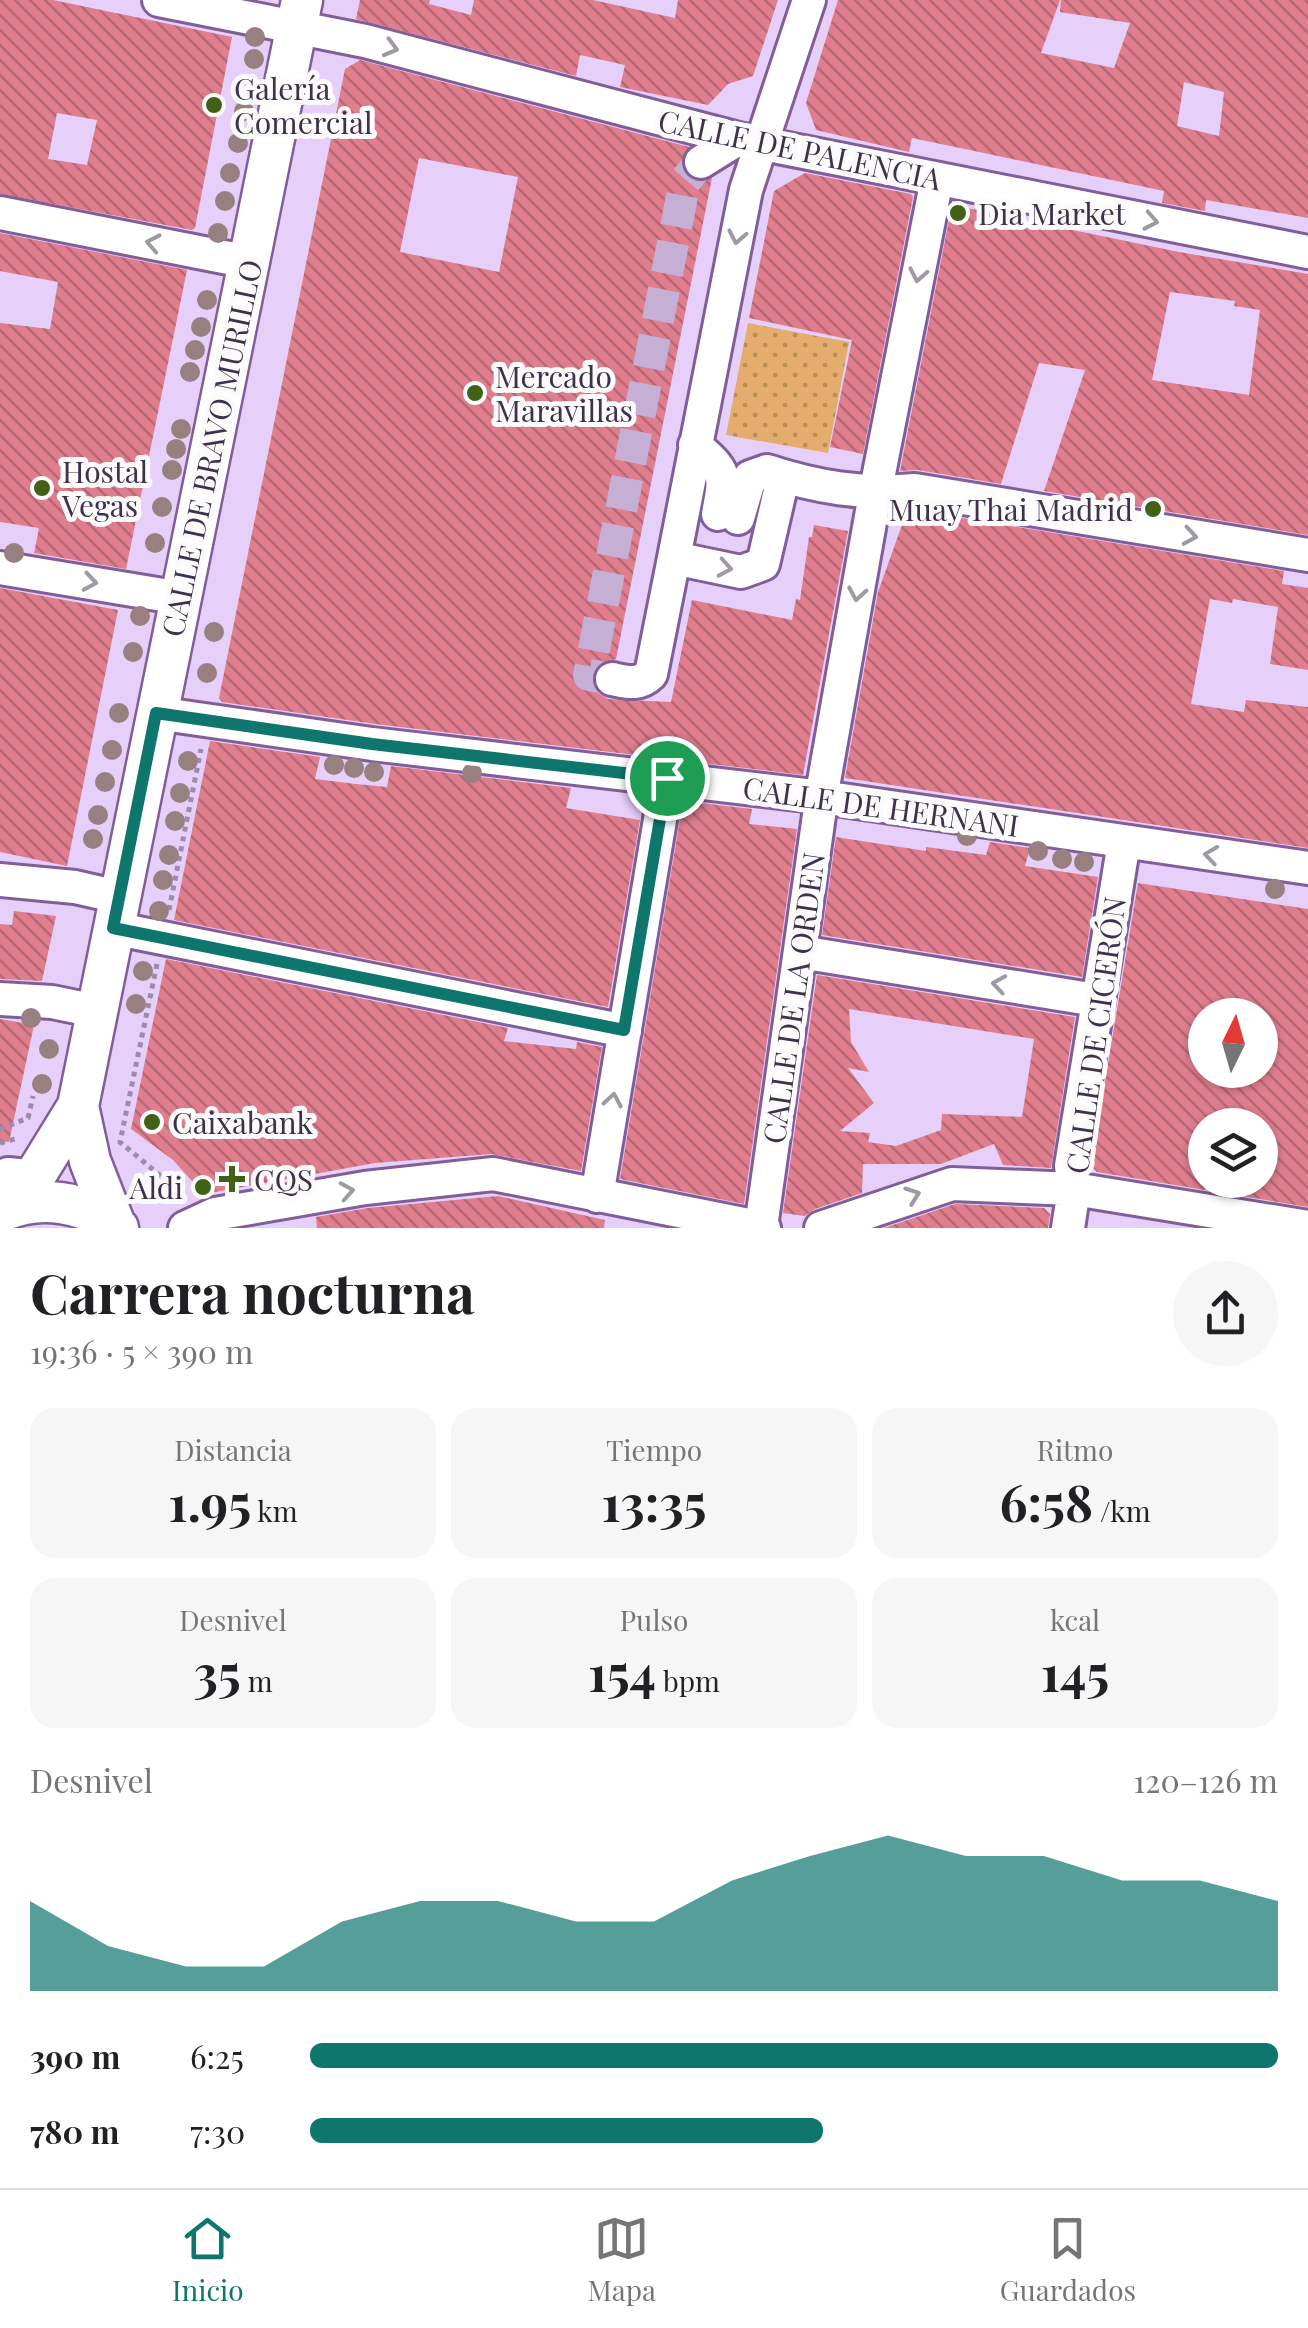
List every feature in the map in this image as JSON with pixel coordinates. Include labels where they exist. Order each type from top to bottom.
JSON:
[{"type":"main road","name":"CALLE DE BRAVO MURILLO","points":[[116,1226],[90,1161],[78,1106],[299,13]]},
{"type":"main road","name":"CALLE DE BRAVO MURILLO","points":[[13,1193],[78,1106]]},
{"type":"main road","points":[[13,1193],[77,1206],[116,1226]]},
{"type":"street","name":"CALLE DE PALENCIA","points":[[159,0],[299,13],[365,41],[750,142],[1308,252]]},
{"type":"street","points":[[612,679],[633,683],[651,674],[746,190],[750,142],[809,0]]},
{"type":"street","points":[[701,162],[750,142]]},
{"type":"street","name":"CALLE DE LA ORDEN","points":[[762,1228],[822,797],[874,494],[937,179]]},
{"type":"street","points":[[0,213],[248,262]]},
{"type":"street","points":[[695,444],[721,467],[728,516],[750,477],[767,471],[783,478],[874,494],[915,490],[1308,555]]},
{"type":"street","points":[[674,558],[741,572],[763,564],[783,478]]},
{"type":"street","points":[[0,568],[181,598]]},
{"type":"street","name":"CALLE DE HERNANI","points":[[156,713],[372,744],[822,797],[1308,868]]},
{"type":"street","points":[[597,1196],[667,778]]},
{"type":"street","name":"CALLE DE CICERÓN","points":[[1068,1228],[1074,1189],[1071,1166],[1124,842]]},
{"type":"street","points":[[0,880],[75,887],[116,913],[624,1030]]},
{"type":"street","points":[[800,952],[1096,1000]]},
{"type":"street","points":[[0,999],[96,1010]]},
{"type":"street","points":[[200,1221],[365,1188],[493,1174],[762,1228]]},
{"type":"street","points":[[821,1228],[946,1184],[1074,1189],[1308,1227]]},
{"type":"path","points":[[166,925],[205,731]]},
{"type":"path","points":[[158,964],[120,1142],[195,1206],[213,1204],[200,1221]]},
{"type":"path","points":[[0,1130],[28,1118],[33,1096]]},
{"type":"path","points":[[0,1143],[19,1138]]},
{"type":"shaded area","points":[[748,323],[849,342],[828,453],[726,435]]},
{"type":"building","points":[[0,0],[53,0],[232,37],[195,228],[0,194]],"holes":[[[57,113],[97,120],[87,165],[48,159]]]},
{"type":"building","points":[[360,0],[430,0],[429,4],[471,15],[474,0],[593,0],[675,18],[678,0],[778,0],[753,76],[728,84],[708,105],[620,87],[625,65],[580,55],[576,76],[356,19]]},
{"type":"building","points":[[838,0],[1060,0],[1041,53],[1114,68],[1130,23],[1060,12],[1061,0],[1308,0],[1308,218],[1206,200],[1205,211],[1162,203],[1164,191],[912,138],[909,152],[816,130],[806,103]],"holes":[[[1184,82],[1224,92],[1219,136],[1177,126]]]},
{"type":"building","points":[[360,60],[689,147],[681,162],[685,173],[701,182],[712,178],[616,659],[598,665],[593,684],[608,699],[671,702],[692,600],[792,620],[796,599],[800,600],[814,525],[848,531],[803,775],[375,724],[222,702],[219,698],[345,69]],"holes":[[[419,158],[518,177],[499,272],[400,252]]]},
{"type":"building","points":[[805,173],[913,197],[863,454],[830,447],[852,340],[749,318],[774,191]]},
{"type":"building","points":[[962,207],[1308,274],[1308,535],[1044,491],[1085,370],[1039,363],[1001,484],[918,470],[900,471],[950,215]],"holes":[[[1170,292],[1235,301],[1234,306],[1260,310],[1249,395],[1152,380]]]},
{"type":"building","points":[[0,233],[187,270],[126,569],[34,553],[39,528],[0,522],[0,323],[50,329],[58,282],[0,271]]},
{"type":"building","points":[[907,511],[1284,571],[1282,584],[1308,588],[1308,670],[1270,664],[1278,607],[1210,599],[1191,704],[1244,712],[1246,700],[1308,707],[1308,848],[845,778],[878,592]]},
{"type":"building","points":[[0,588],[118,610],[67,866],[0,852]]},
{"type":"building","points":[[210,741],[320,757],[315,779],[387,787],[391,766],[571,788],[566,808],[640,820],[608,1007],[174,920]]},
{"type":"building","points":[[683,801],[752,809],[749,824],[797,829],[744,1204],[620,1179]]},
{"type":"building","points":[[836,837],[926,851],[926,847],[986,855],[990,842],[1030,848],[1025,866],[1098,877],[1082,977],[822,935]]},
{"type":"building","points":[[1138,883],[1308,909],[1308,1207],[1253,1198],[1278,1198],[1278,1108],[1188,1108],[1188,1187],[1097,1172],[1091,1166]]},
{"type":"building","points":[[14,911],[56,916],[42,981],[0,979],[0,924],[12,925]]},
{"type":"building","points":[[166,959],[508,1028],[504,1041],[576,1049],[577,1042],[602,1047],[581,1171],[491,1154],[375,1163],[204,1194],[173,1160],[131,1129]]},
{"type":"building","points":[[817,975],[1075,1017],[1051,1168],[1003,1165],[994,1144],[941,1164],[863,1164],[862,1193],[805,1216],[783,1213]],"holes":[[[849,1009],[1034,1039],[1022,1117],[942,1114],[941,1130],[896,1146],[868,1142],[870,1133],[840,1131],[874,1103],[848,1068],[869,1072],[851,1042]]]},
{"type":"building","points":[[0,1019],[34,1025],[9,1142],[0,1141]]},
{"type":"building","points":[[498,1196],[605,1220],[604,1228],[317,1228],[316,1217]]},
{"type":"building","points":[[955,1204],[1044,1208],[1050,1214],[1048,1228],[884,1228]]},
{"type":"tunnel","points":[[612,679],[589,675],[685,181],[701,162]]},
{"type":"place","name":"Galería Comercial","points":[[214,105]]},
{"type":"place","name":"Dia Market","points":[[958,213]]},
{"type":"place","name":"Mercado Maravillas","points":[[475,393]]},
{"type":"place","name":"Hostal Vegas","points":[[42,488]]},
{"type":"place","name":"Muay Thai Madrid","points":[[1153,509]]},
{"type":"place","name":"Caixabank","points":[[152,1122]]},
{"type":"place","name":"CQS","points":[[232,1179]]},
{"type":"place","name":"Aldi","points":[[203,1187]]},
{"type":"route","points":[[156,713],[372,744],[667,778],[624,1030],[113,928],[156,713]]}]
